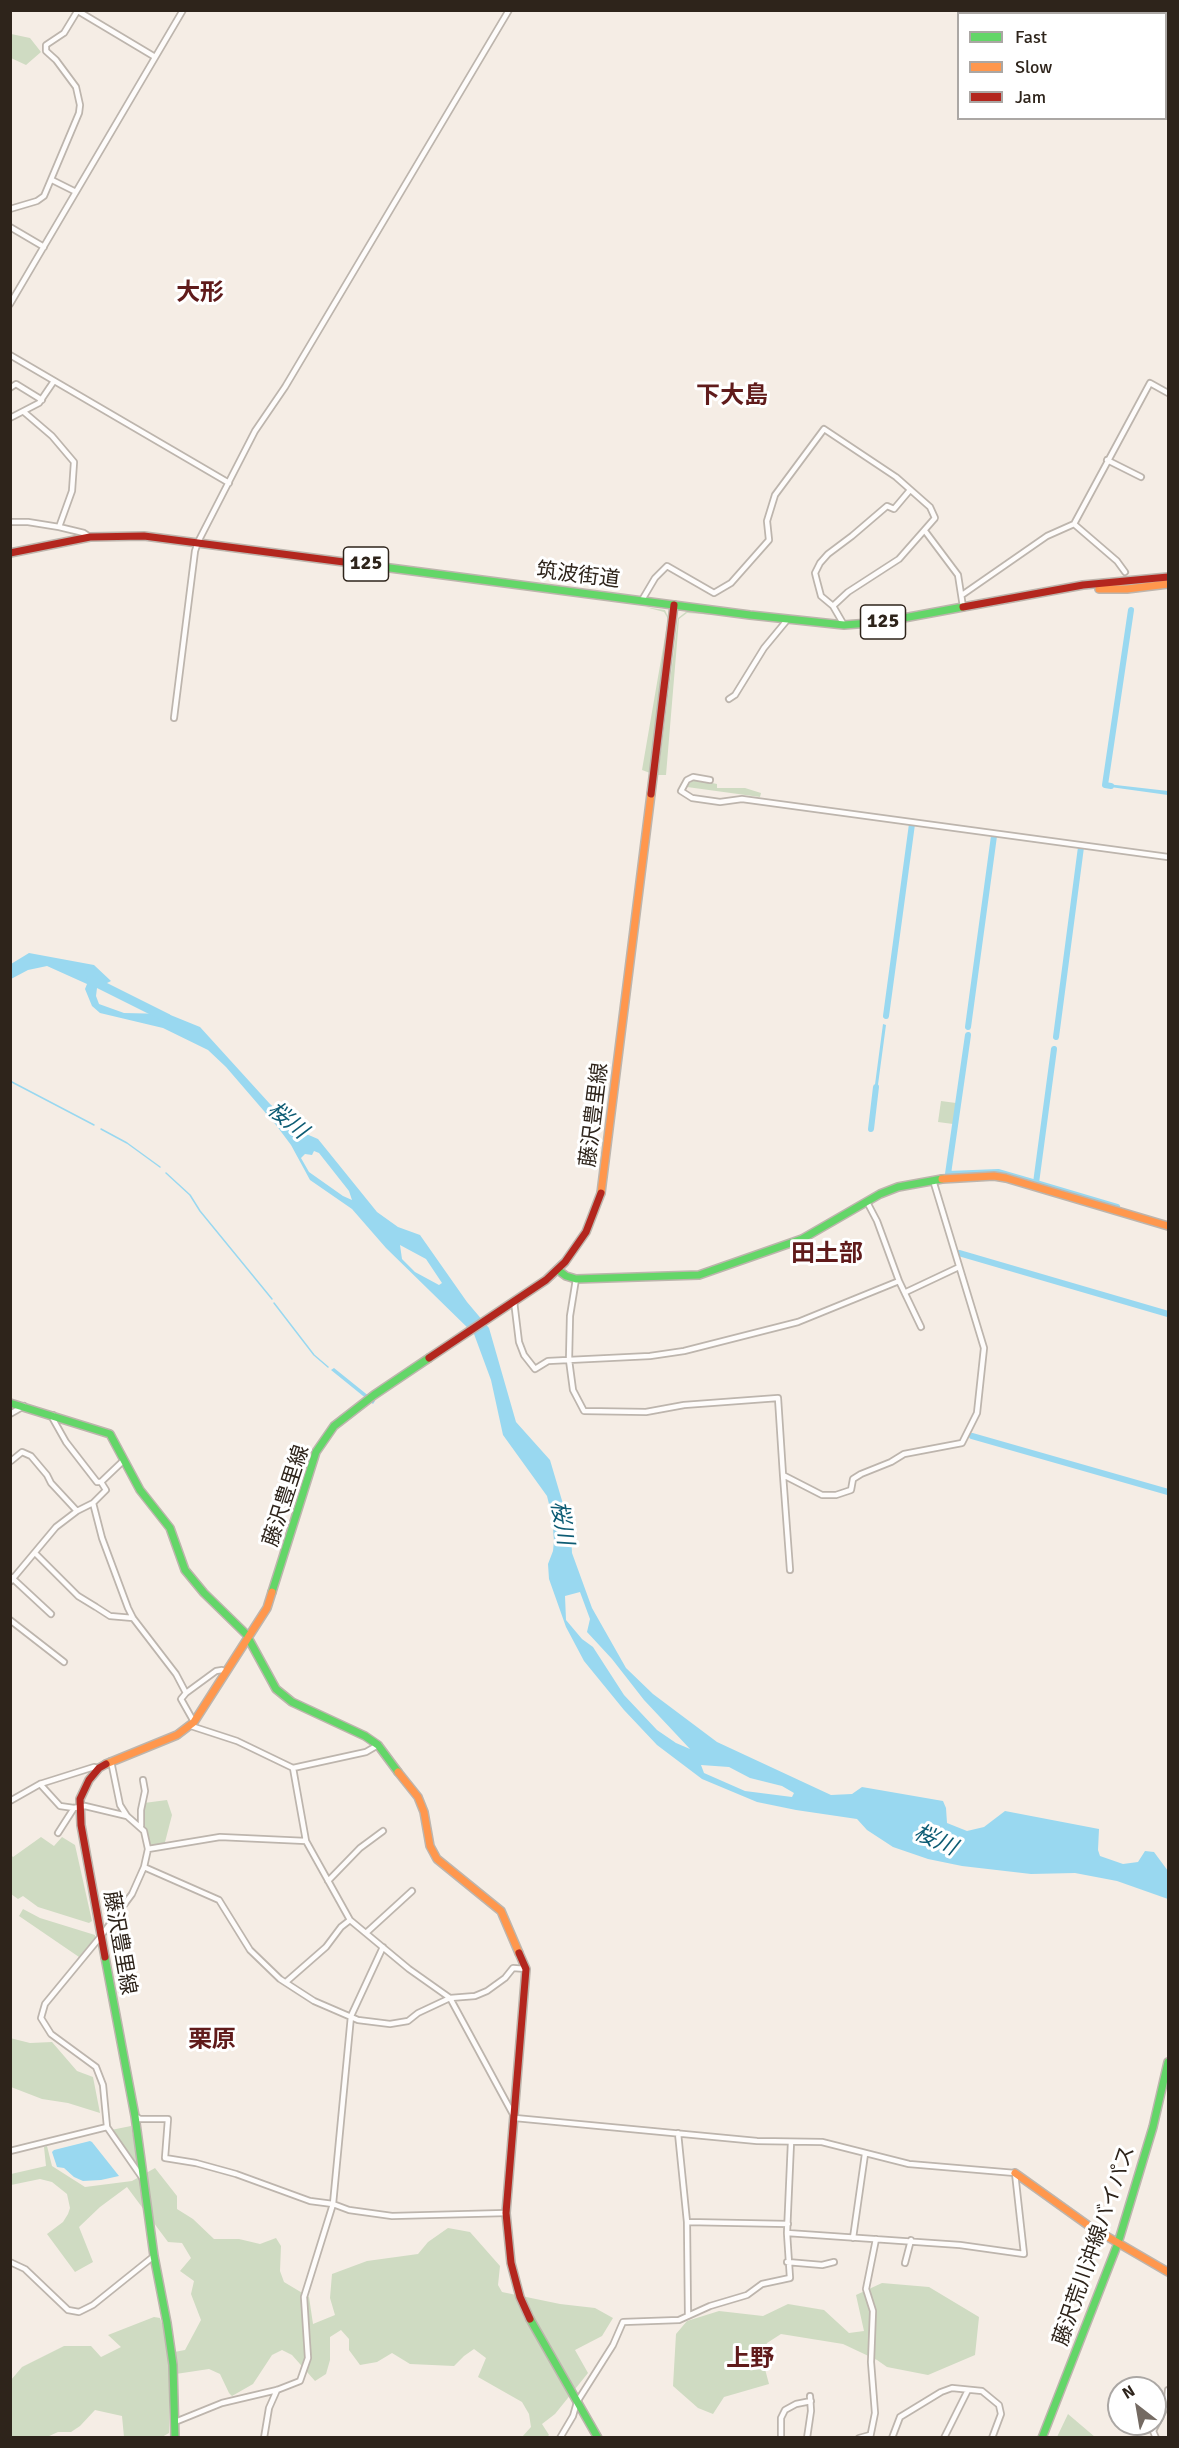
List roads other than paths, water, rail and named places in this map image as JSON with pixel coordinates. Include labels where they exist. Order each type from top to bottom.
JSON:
[{"type":"main road","name":"筑波街道","points":[[10,553],[90,537],[144,536],[844,625],[882,622],[1083,585],[1168,576]]},
{"type":"main road","name":"筑波街道","points":[[1061,590],[1126,589],[1168,584]]},
{"type":"main road","name":"藤沢豊里線","points":[[174,2438],[173,2366],[154,2256],[135,2116],[77,1807],[84,1789],[99,1768],[111,1761],[166,1740],[193,1724],[261,1621],[276,1585],[316,1452],[340,1420],[558,1270],[586,1232],[602,1192],[674,605]]},
{"type":"main road","points":[[558,1270],[576,1279],[682,1277],[708,1273],[802,1239],[898,1187],[933,1180],[994,1176],[1168,1226]]},
{"type":"main road","points":[[10,1403],[110,1434],[115,1439],[123,1461],[140,1490],[170,1528],[181,1561],[190,1576],[249,1639],[272,1682],[282,1695],[292,1702],[365,1736],[378,1745],[418,1797],[424,1812],[430,1846],[437,1859],[501,1911],[526,1969],[506,2212],[508,2244],[520,2297],[536,2330],[598,2438]]},
{"type":"main road","name":"藤沢荒川沖線バイパス","points":[[1042,2438],[1118,2243],[1153,2127],[1168,2062]]},
{"type":"main road","points":[[1015,2173],[1089,2226],[1168,2272]]},
{"type":"street","points":[[10,304],[183,10]]},
{"type":"street","points":[[174,718],[198,542],[255,431],[315,336],[508,10]]},
{"type":"street","points":[[10,209],[42,199],[79,113],[80,105],[76,87],[56,60],[46,51],[46,45],[64,33],[78,11],[155,57]]},
{"type":"street","points":[[52,180],[76,192]]},
{"type":"street","points":[[10,227],[44,247]]},
{"type":"street","points":[[10,355],[229,483]]},
{"type":"street","points":[[10,418],[42,400],[54,381]]},
{"type":"street","points":[[962,595],[1047,536],[1074,524],[1150,383],[1168,393]]},
{"type":"street","points":[[10,388],[16,384],[42,400]]},
{"type":"street","points":[[24,412],[52,436],[74,462],[72,491],[59,527]]},
{"type":"street","points":[[642,601],[655,578],[667,566],[714,594],[731,583],[769,540],[767,521],[775,495],[824,429],[887,471],[930,507],[934,513],[934,518],[925,531],[899,559],[848,592],[833,606]]},
{"type":"street","points":[[1107,460],[1141,477]]},
{"type":"street","points":[[844,625],[833,606],[822,596],[815,573],[828,554],[886,506],[894,508],[910,490]]},
{"type":"street","name":"筑波街道","points":[[10,522],[28,522],[59,527],[84,533],[90,537]]},
{"type":"street","points":[[1074,524],[1117,561],[1125,572]]},
{"type":"street","points":[[925,531],[958,575],[963,607]]},
{"type":"street","points":[[729,699],[735,694],[764,648],[788,619]]},
{"type":"street","points":[[710,780],[693,777],[687,780],[681,791],[692,798],[720,802],[742,800],[1168,856]]},
{"type":"street","points":[[783,1474],[822,1495],[836,1495],[850,1490],[853,1479],[861,1474],[904,1454],[962,1443],[977,1413],[984,1348],[933,1180]]},
{"type":"street","points":[[867,1202],[877,1221],[899,1281],[921,1327]]},
{"type":"street","points":[[906,1292],[959,1267]]},
{"type":"street","points":[[576,1279],[570,1316],[569,1360],[573,1390],[584,1411],[646,1412],[684,1405],[778,1398],[790,1570]]},
{"type":"street","points":[[512,1302],[519,1342],[524,1355],[535,1369],[548,1362],[650,1356],[684,1351],[798,1322],[899,1281]]},
{"type":"street","points":[[10,1414],[24,1406]]},
{"type":"street","points":[[51,1614],[11,1579],[36,1554],[56,1527],[77,1511],[93,1503],[106,1490],[66,1442],[52,1419],[53,1415]]},
{"type":"street","points":[[11,1461],[22,1452],[31,1456],[51,1483],[77,1511]]},
{"type":"street","points":[[100,1482],[123,1461]]},
{"type":"street","points":[[93,1503],[102,1538],[133,1618],[176,1674],[186,1694]]},
{"type":"street","points":[[36,1554],[87,1602],[110,1616],[133,1618]]},
{"type":"street","points":[[10,1620],[64,1662]]},
{"type":"street","points":[[226,1673],[222,1670],[216,1671],[181,1699],[193,1724],[237,1741],[293,1768],[366,1752],[378,1745]]},
{"type":"street","points":[[111,1761],[120,1805],[127,1816],[141,1826]]},
{"type":"street","points":[[10,1800],[40,1784],[94,1767],[99,1768]]},
{"type":"street","points":[[293,1768],[306,1841],[350,1920],[450,1998],[515,2118],[791,2142],[822,2142],[909,2164],[1015,2173],[1023,2254],[911,2240],[787,2233]]},
{"type":"street","points":[[143,1780],[145,1791],[141,1810],[141,1826],[148,1849],[144,1867],[132,1894],[45,2004],[42,2018],[51,2034],[96,2067],[99,2073],[107,2127],[145,2182]]},
{"type":"street","points":[[40,1784],[60,1806],[85,1806],[127,1816]]},
{"type":"street","points":[[58,1833],[77,1807]]},
{"type":"street","points":[[328,1881],[360,1848],[383,1831]]},
{"type":"street","points":[[148,1849],[220,1837],[306,1841]]},
{"type":"street","points":[[144,1867],[219,1900],[250,1950],[286,1982],[314,2001],[357,2020],[390,2024],[408,2021],[418,2013],[450,1998],[475,1996],[505,1978],[513,1968],[526,1969]]},
{"type":"street","points":[[366,1933],[412,1891]]},
{"type":"street","points":[[286,1982],[326,1947],[341,1927],[350,1920]]},
{"type":"street","points":[[175,2422],[222,2403],[276,2390],[300,2381],[308,2358],[304,2297],[333,2204],[351,2016],[383,1947]]},
{"type":"street","points":[[135,2116],[140,2119],[168,2119],[165,2158],[196,2163],[236,2174],[310,2201],[333,2204],[349,2210],[392,2216],[506,2212]]},
{"type":"street","points":[[10,2151],[107,2127]]},
{"type":"street","points":[[678,2133],[687,2222],[688,2316]]},
{"type":"street","points":[[560,2438],[573,2416],[577,2402],[614,2345],[623,2322],[668,2322],[747,2295],[762,2284],[790,2278],[787,2262],[787,2233],[791,2142]]},
{"type":"street","points":[[853,2238],[864,2154]]},
{"type":"street","points":[[687,2222],[788,2224]]},
{"type":"street","points":[[859,2438],[870,2436],[875,2413],[871,2362],[873,2312],[866,2289],[876,2239]]},
{"type":"street","points":[[905,2263],[911,2240]]},
{"type":"street","points":[[10,2262],[25,2269],[68,2310],[79,2312],[93,2305],[154,2256]]},
{"type":"street","points":[[787,2262],[822,2265],[834,2262]]},
{"type":"street","points":[[892,2438],[900,2417],[940,2392],[952,2388],[982,2391],[999,2405],[1001,2414],[992,2438]]},
{"type":"street","points":[[264,2438],[269,2408],[276,2390]]},
{"type":"street","points":[[944,2438],[968,2390]]},
{"type":"street","points":[[1156,2438],[1153,2431],[1167,2404],[1168,2390]]},
{"type":"street","points":[[781,2438],[781,2418],[785,2410],[810,2399],[807,2438]]},
{"type":"water","points":[[1107,784],[1168,791],[1168,795],[1103,786]]},
{"type":"water","points":[[29,953],[94,965],[111,981],[97,988],[96,996],[99,1004],[124,1013],[168,1014],[200,1027],[270,1104],[304,1133],[318,1139],[377,1212],[398,1227],[420,1235],[467,1302],[489,1328],[516,1422],[550,1460],[571,1531],[572,1553],[592,1608],[626,1668],[653,1694],[717,1742],[831,1795],[852,1794],[862,1787],[943,1801],[947,1823],[967,1831],[984,1827],[1005,1811],[1099,1829],[1100,1856],[1123,1864],[1138,1862],[1145,1851],[1154,1852],[1168,1871],[1168,1899],[1117,1881],[1075,1873],[1031,1874],[962,1866],[928,1859],[893,1847],[867,1830],[857,1819],[757,1802],[702,1779],[657,1745],[624,1710],[584,1661],[566,1627],[549,1579],[548,1564],[554,1541],[552,1516],[547,1496],[503,1435],[491,1380],[474,1334],[386,1248],[352,1209],[310,1180],[291,1145],[276,1125],[226,1067],[208,1050],[163,1028],[100,1013],[92,1006],[85,989],[87,984],[47,966],[28,970],[11,979],[11,964]],"holes":[[[314,1151],[319,1153],[349,1191],[352,1200],[309,1172],[301,1158],[305,1154],[312,1155]],[[400,1245],[426,1259],[442,1283],[439,1285],[415,1272],[402,1259]],[[580,1592],[590,1619],[587,1632],[612,1659],[644,1700],[690,1749],[657,1730],[624,1695],[593,1647],[582,1639],[566,1620],[565,1596]],[[701,1765],[729,1767],[750,1778],[782,1786],[794,1793],[792,1797],[745,1791],[704,1773]]]},
{"type":"water","points":[[883,1024],[886,1025],[877,1092],[874,1092]]},
{"type":"water","points":[[334,1368],[375,1401],[373,1404],[331,1370]]},
{"type":"water","points":[[90,2141],[119,2176],[83,2181],[64,2168],[57,2167],[52,2152],[54,2150]]},
{"type":"waterway","points":[[1111,786],[1105,785],[1131,610]]},
{"type":"waterway","points":[[886,1016],[912,824]]},
{"type":"waterway","points":[[968,1027],[994,836]]},
{"type":"waterway","points":[[1056,1037],[1081,847]]},
{"type":"waterway","name":"桜川","points":[[91,980],[167,1018]]},
{"type":"waterway","points":[[968,1035],[948,1174],[998,1172],[1036,1183]]},
{"type":"waterway","points":[[1054,1049],[1036,1183],[1117,1207]]},
{"type":"waterway","points":[[10,1081],[94,1125]]},
{"type":"waterway","points":[[871,1129],[876,1087]]},
{"type":"waterway","points":[[101,1129],[127,1143],[160,1167]]},
{"type":"waterway","points":[[166,1173],[190,1195],[200,1211],[272,1299]]},
{"type":"waterway","points":[[959,1253],[1168,1314]]},
{"type":"waterway","points":[[274,1303],[314,1355],[328,1367]]},
{"type":"waterway","points":[[972,1436],[1168,1492]]},
{"type":"district","name":"大形","points":[[200,294]]},
{"type":"district","name":"下大島","points":[[732,397]]},
{"type":"district","name":"田土部","points":[[827,1255]]},
{"type":"district","name":"栗原","points":[[212,2041]]},
{"type":"district","name":"上野","points":[[750,2360]]}]
